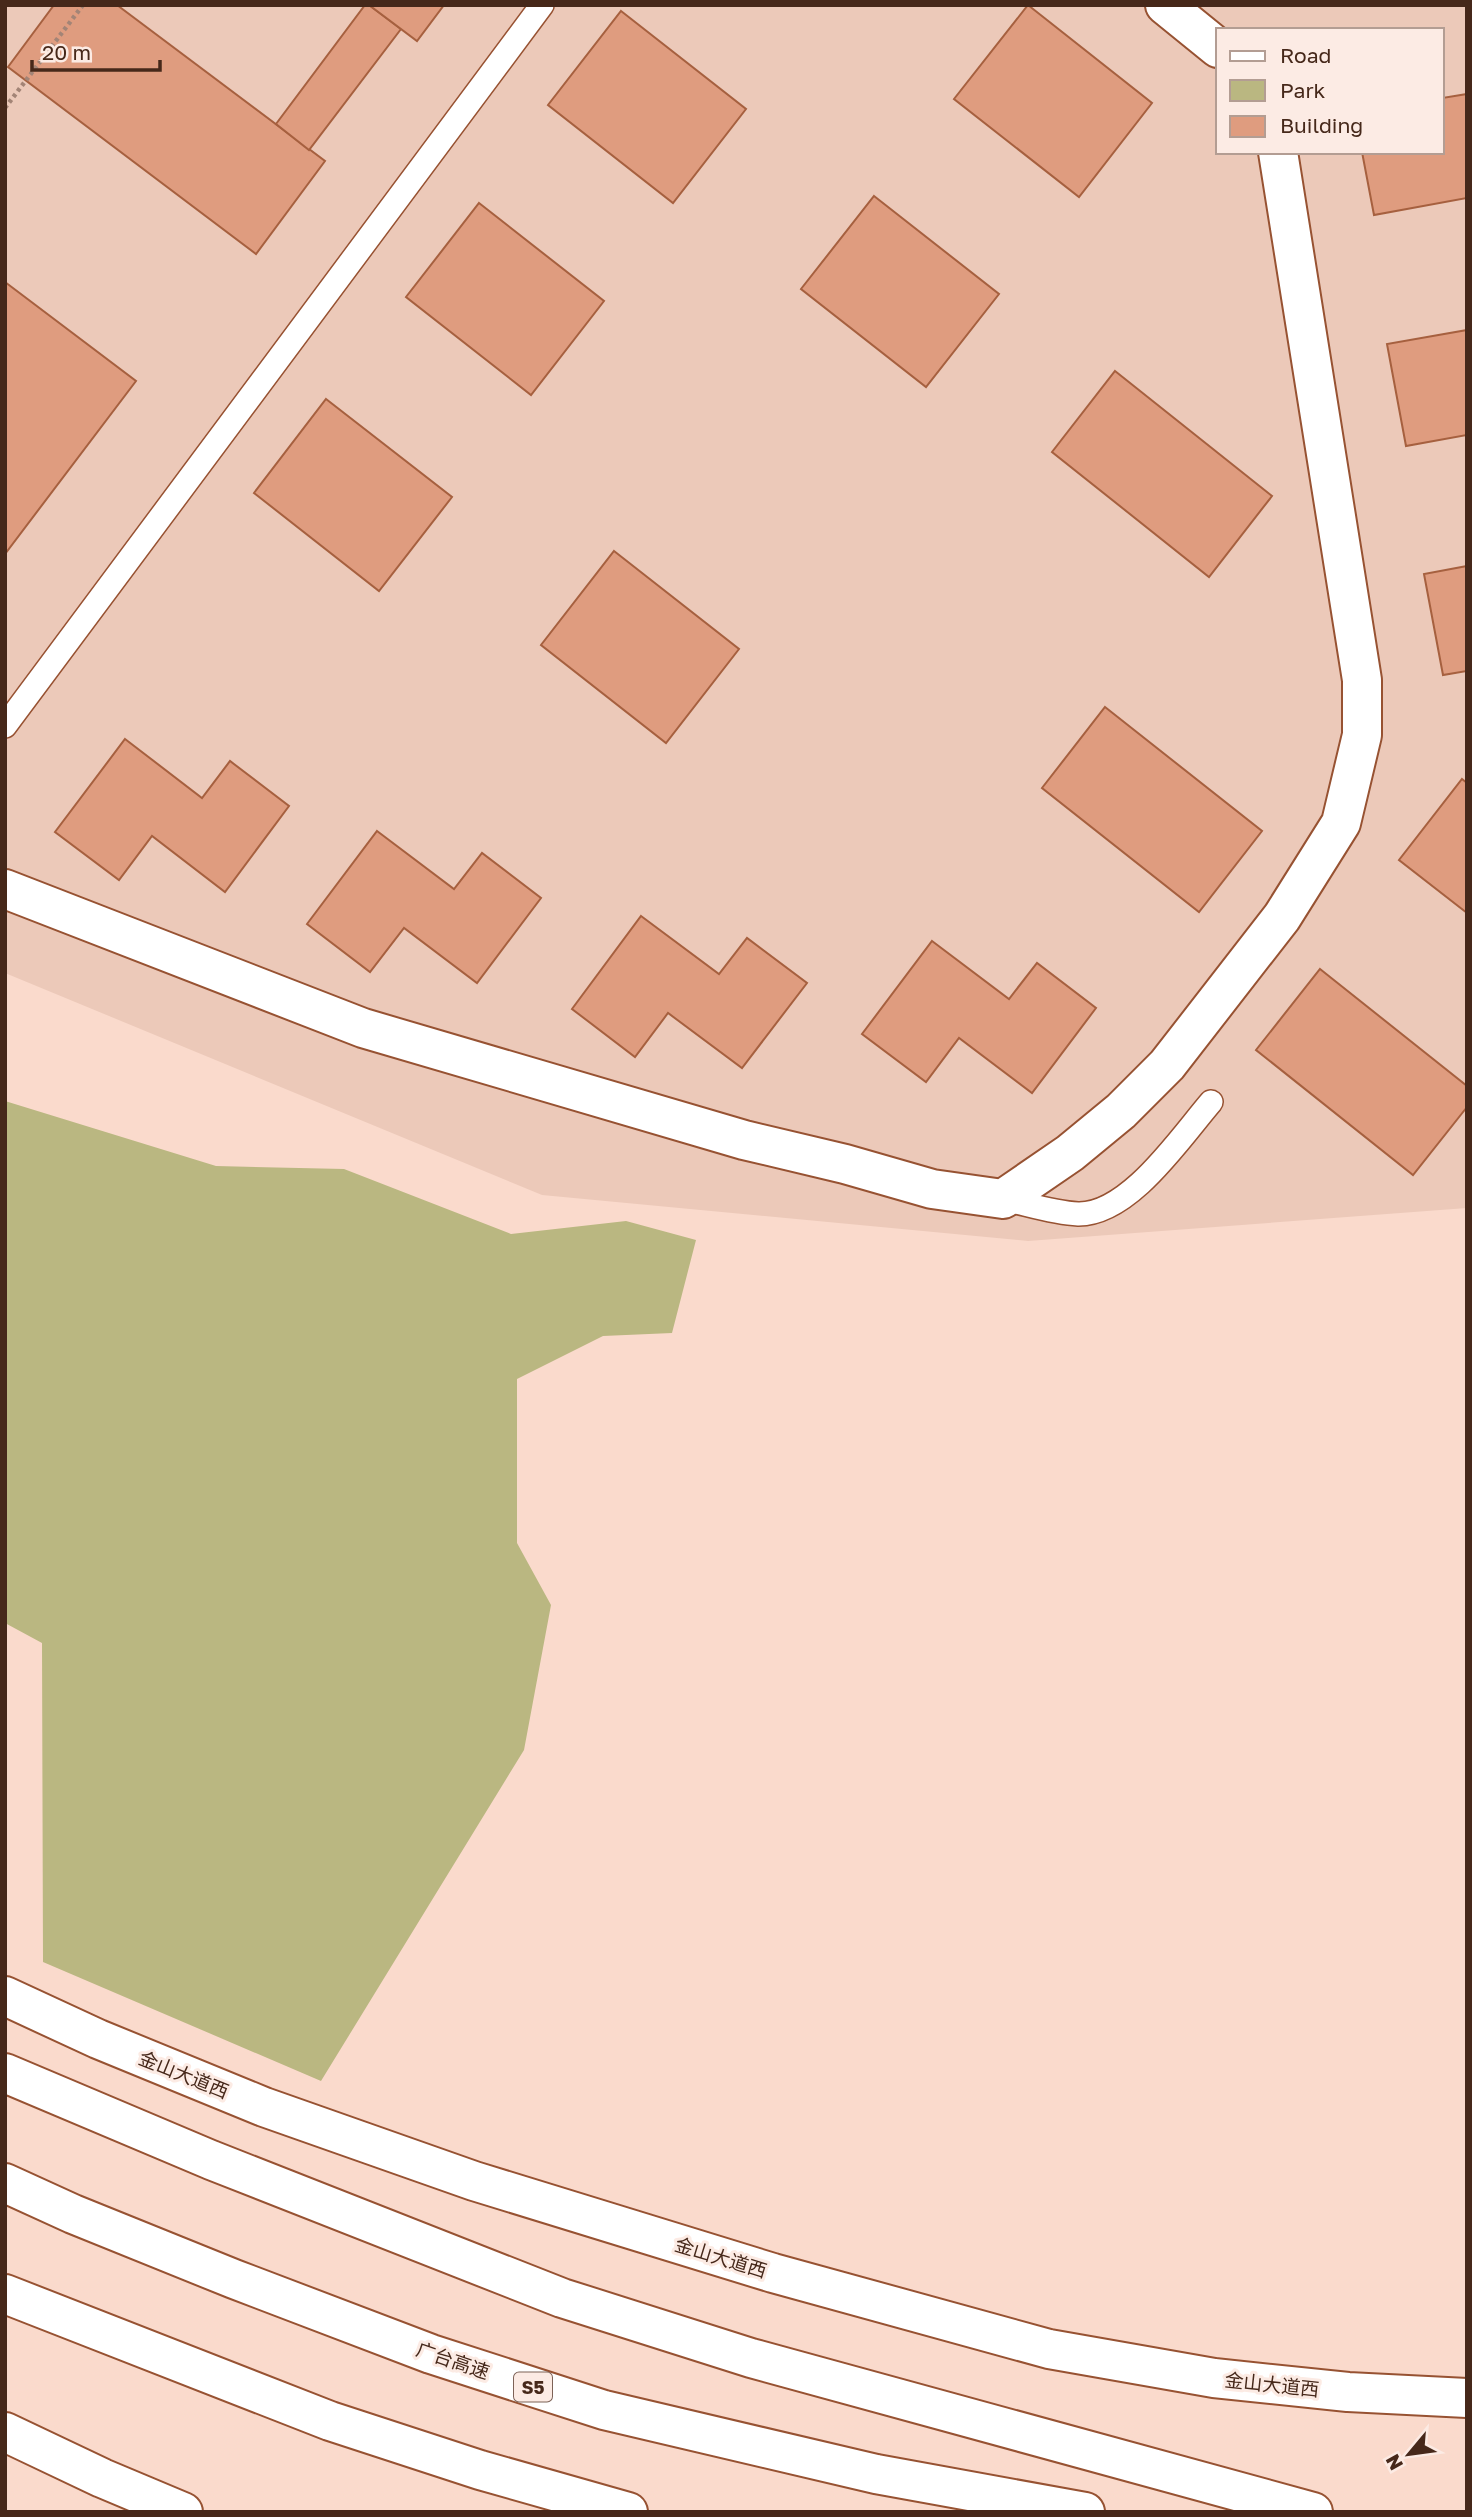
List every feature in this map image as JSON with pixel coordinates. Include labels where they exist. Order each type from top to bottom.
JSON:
[{"type":"main road","points":[[1165,5],[1216,46]]},
{"type":"main road","points":[[5,889],[363,1028],[744,1140],[845,1164],[932,1189],[1003,1199],[1121,1111],[1167,1065],[1282,917],[1341,823],[1362,735],[1362,680],[1278,154]]},
{"type":"main road","name":"金山大道西","points":[[5,1996],[98,2039],[264,2108],[474,2181],[825,2287],[1049,2349],[1214,2378],[1348,2392],[1467,2398]]},
{"type":"main road","points":[[5,2073],[211,2160],[562,2298],[751,2358],[1313,2512]]},
{"type":"main road","name":"广台高速","points":[[5,2183],[73,2214],[234,2279],[431,2354],[604,2410],[876,2474],[1085,2512]]},
{"type":"main road","points":[[5,2294],[330,2421],[480,2470],[628,2512]]},
{"type":"main road","points":[[5,2432],[102,2478],[183,2512]]},
{"type":"lane","points":[[5,726],[542,5]]},
{"type":"lane","points":[[1003,1199],[1079,1214],[1111,1207],[1138,1187],[1211,1102]]},
{"type":"path","points":[[5,108],[83,5]]},
{"type":"shaded area","points":[[5,5],[1467,5],[1467,1208],[1028,1241],[542,1195],[5,973]]},
{"type":"green space","points":[[5,1101],[216,1166],[344,1169],[511,1234],[626,1221],[696,1240],[672,1333],[603,1336],[517,1379],[517,1543],[551,1605],[524,1750],[321,2081],[43,1962],[42,1643],[5,1623]]},
{"type":"building","points":[[54,5],[117,5],[325,161],[256,254],[8,67]]},
{"type":"building","points":[[365,5],[369,5],[401,29],[309,150],[276,124]]},
{"type":"building","points":[[369,5],[444,5],[417,41]]},
{"type":"building","points":[[1028,5],[1152,103],[1079,197],[954,99]]},
{"type":"building","points":[[621,11],[746,109],[673,203],[548,105]]},
{"type":"building","points":[[1467,94],[1467,198],[1374,215],[1362,154],[1444,154],[1444,98]]},
{"type":"building","points":[[874,196],[999,294],[926,387],[801,289]]},
{"type":"building","points":[[479,203],[604,301],[531,395],[406,297]]},
{"type":"building","points":[[5,282],[136,381],[5,554]]},
{"type":"building","points":[[1467,330],[1467,435],[1406,446],[1387,344]]},
{"type":"building","points":[[1115,371],[1272,496],[1209,577],[1052,452]]},
{"type":"building","points":[[326,399],[452,497],[379,591],[254,493]]},
{"type":"building","points":[[614,551],[739,649],[666,743],[541,645]]},
{"type":"building","points":[[1467,566],[1467,671],[1443,675],[1424,574]]},
{"type":"building","points":[[1105,707],[1262,831],[1199,912],[1042,788]]},
{"type":"building","points":[[125,739],[202,798],[230,761],[289,806],[225,892],[152,836],[119,880],[55,832]]},
{"type":"building","points":[[1462,779],[1467,783],[1467,913],[1399,860]]},
{"type":"building","points":[[377,831],[454,889],[482,853],[541,898],[477,983],[404,928],[370,972],[307,924]]},
{"type":"building","points":[[641,916],[719,974],[747,938],[807,983],[742,1068],[668,1013],[635,1057],[572,1009]]},
{"type":"building","points":[[932,941],[1009,999],[1037,963],[1096,1008],[1032,1093],[959,1038],[926,1082],[862,1034]]},
{"type":"building","points":[[1320,969],[1467,1086],[1467,1107],[1413,1175],[1256,1050]]}]
